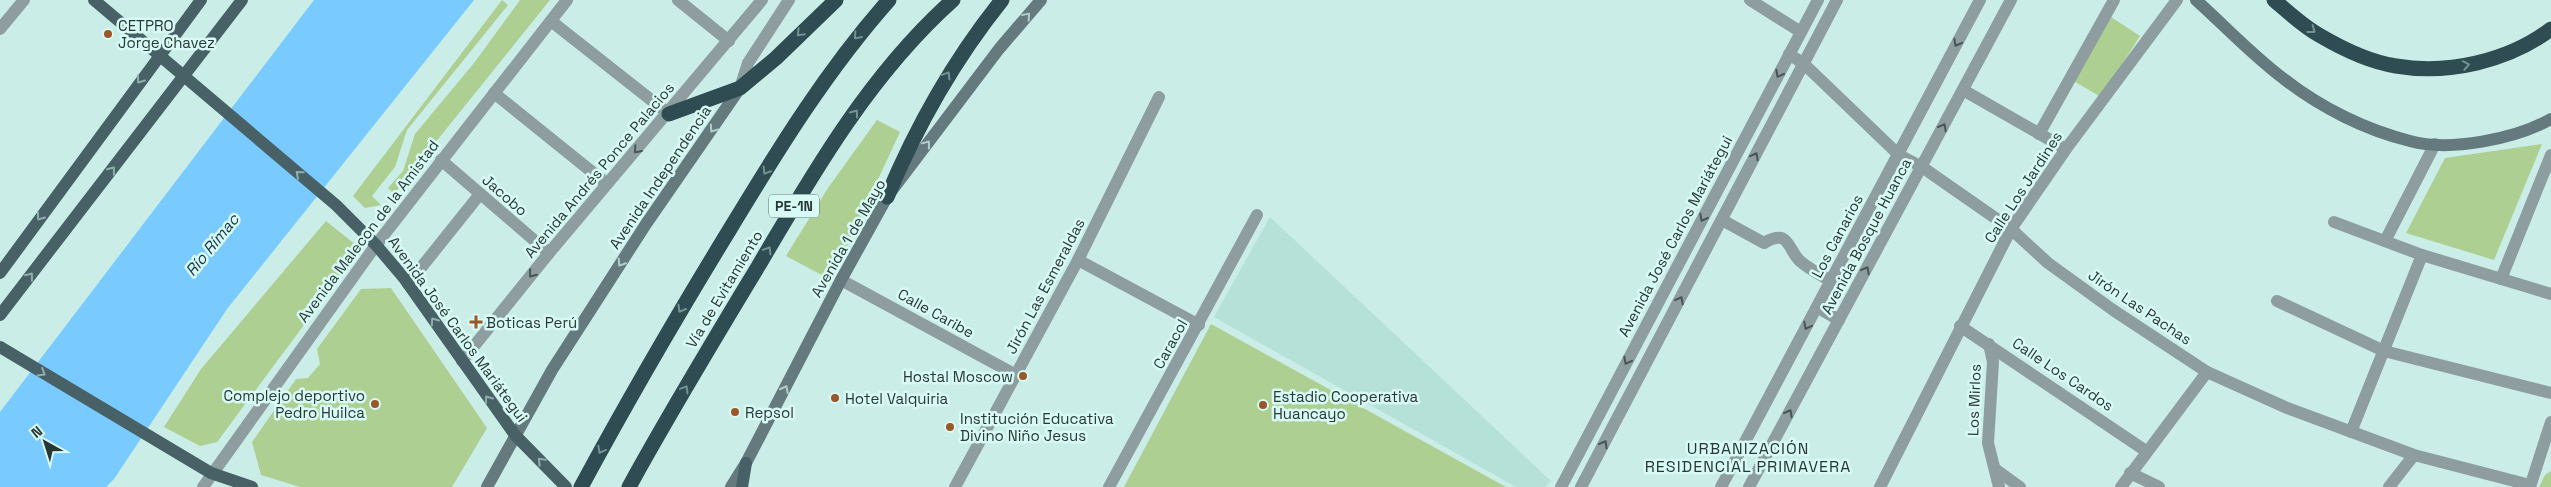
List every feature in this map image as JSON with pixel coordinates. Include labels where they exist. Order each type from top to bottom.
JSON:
[{"type":"highway","points":[[669,114],[740,88],[776,58],[836,0]]},
{"type":"highway","name":"Vía de Evitamiento","points":[[581,487],[683,306],[800,116],[852,42],[889,0]]},
{"type":"highway","name":"Vía de Evitamiento","points":[[629,487],[789,213],[836,139],[888,69],[953,0]]},
{"type":"highway","points":[[886,197],[928,108],[950,70],[1002,0]]},
{"type":"highway","points":[[2274,0],[2318,35],[2362,56],[2395,66],[2428,69],[2465,66],[2498,57],[2538,39],[2551,29]]},
{"type":"main road","name":"Avenida José Carlos Mariátegui","points":[[94,0],[336,205],[376,245],[408,284],[515,435],[566,487]]},
{"type":"main road","points":[[0,273],[201,0]]},
{"type":"main road","points":[[0,315],[242,0]]},
{"type":"main road","name":"Avenida 1 de Mayo","points":[[731,487],[746,463],[840,280],[886,197],[999,49],[1041,0]]},
{"type":"main road","points":[[2196,0],[2284,80],[2345,118],[2411,142],[2435,144],[2478,142],[2502,138],[2538,127],[2551,119]]},
{"type":"main road","name":"Avenida Independencia","points":[[515,435],[552,370],[646,224],[740,88]]},
{"type":"main road","points":[[0,348],[158,444],[211,473],[252,487]]},
{"type":"main road","points":[[487,487],[515,435]]},
{"type":"main road","points":[[742,487],[746,463]]},
{"type":"street","points":[[0,29],[24,0]]},
{"type":"street","name":"Avenida Malecon de la Amistad","points":[[203,487],[211,473],[376,245],[567,0]]},
{"type":"street","points":[[678,0],[728,41]]},
{"type":"street","name":"Avenida Andrés Ponce Palacios","points":[[462,361],[607,184],[669,114],[762,0]]},
{"type":"street","name":"Avenida Independencia","points":[[740,88],[748,63],[789,0]]},
{"type":"street","points":[[1750,0],[1801,32]]},
{"type":"street","name":"Avenida José Carlos Mariátegui","points":[[1561,487],[1818,0]]},
{"type":"street","points":[[1581,487],[1837,0]]},
{"type":"street","name":"Los Canarios","points":[[1726,485],[1817,307],[1980,0]]},
{"type":"street","name":"Avenida Bosque Huanca","points":[[1749,487],[2011,0]]},
{"type":"street","points":[[2039,134],[2114,0]]},
{"type":"street","name":"Calle Los Jardines","points":[[1880,487],[1960,326],[2011,229],[2066,149],[2177,0]]},
{"type":"street","points":[[551,21],[669,114]]},
{"type":"street","name":"Jirón Las Pachas","points":[[1789,54],[1804,64],[1898,155],[1922,167],[2011,229],[2048,263],[2113,310],[2207,372],[2287,408],[2414,455],[2530,486]]},
{"type":"street","points":[[1963,90],[2066,149]]},
{"type":"street","points":[[494,93],[607,184]]},
{"type":"street","name":"Jirón Las Esmeraldas","points":[[955,487],[1078,260],[1159,97]]},
{"type":"street","points":[[2385,241],[2435,144]]},
{"type":"street","points":[[2501,279],[2551,154]]},
{"type":"street","name":"Jacobo","points":[[441,160],[549,254]]},
{"type":"street","points":[[408,284],[480,194]]},
{"type":"street","name":"Caracol","points":[[1109,487],[1199,325],[1257,215]]},
{"type":"street","points":[[1722,220],[1764,243],[1773,238],[1788,241],[1799,260],[1831,281]]},
{"type":"street","points":[[2334,222],[2422,255],[2551,294]]},
{"type":"street","points":[[2351,432],[2422,255]]},
{"type":"street","points":[[1078,260],[1199,325]]},
{"type":"street","name":"Calle Caribe","points":[[840,280],[1016,375]]},
{"type":"street","points":[[2276,301],[2384,351],[2551,393]]},
{"type":"street","points":[[1817,307],[1839,320]]},
{"type":"street","name":"Calle Los Cardos","points":[[1960,326],[2146,451]]},
{"type":"street","name":"Los Mirlos","points":[[1988,344],[1992,362],[1988,443],[1999,487]]},
{"type":"street","points":[[2121,487],[2146,451],[2207,372]]},
{"type":"street","points":[[2530,486],[2551,422]]},
{"type":"street","points":[[2389,487],[2414,455]]},
{"type":"street","points":[[1995,470],[2020,487]]},
{"type":"street","points":[[2130,473],[2159,487]]},
{"type":"shaded area","points":[[1270,217],[1551,481],[1545,487],[1516,487],[1214,317]]},
{"type":"green space","points":[[502,0],[508,5],[407,130],[395,167],[372,196],[381,205],[365,208],[353,196]]},
{"type":"green space","points":[[520,0],[550,0],[394,194],[388,188],[403,171],[415,134],[474,63]]},
{"type":"green space","points":[[2111,17],[2140,36],[2101,97],[2072,80]]},
{"type":"green space","points":[[877,120],[900,132],[831,280],[786,256],[828,188]]},
{"type":"green space","points":[[2542,144],[2494,260],[2406,233],[2445,158]]},
{"type":"green space","points":[[326,221],[356,245],[356,255],[217,442],[200,446],[164,427],[201,369]]},
{"type":"green space","name":"Complejo deportivo Pedro Huilca","points":[[391,288],[487,428],[452,487],[300,487],[261,475],[252,442],[296,379],[308,378],[320,364],[317,349],[361,289]]},
{"type":"green space","name":"Estadio Cooperativa Huancayo","points":[[1211,324],[1506,487],[1124,487]]},
{"type":"green space","points":[[2551,471],[2551,487],[2539,487],[2545,475]]},
{"type":"water","name":"Río Rímac","points":[[314,0],[474,0],[227,309],[114,479],[106,487],[0,487],[0,412]]},
{"type":"place","name":"CETPRO Jorge Chavez","points":[[108,34]]},
{"type":"place","name":"Boticas Perú","points":[[476,322]]},
{"type":"place","name":"Hostal Moscow","points":[[1023,376]]},
{"type":"place","name":"Hotel Valquiria","points":[[835,398]]},
{"type":"place","name":"Complejo deportivo Pedro Huilca","points":[[375,404]]},
{"type":"place","name":"Estadio Cooperativa Huancayo","points":[[1263,405]]},
{"type":"place","name":"Repsol","points":[[735,412]]},
{"type":"place","name":"Institución Educativa Divino Niño Jesus","points":[[950,427]]},
{"type":"district","name":"URBANIZACIÓN RESIDENCIAL PRIMAVERA","points":[[1748,457]]}]
